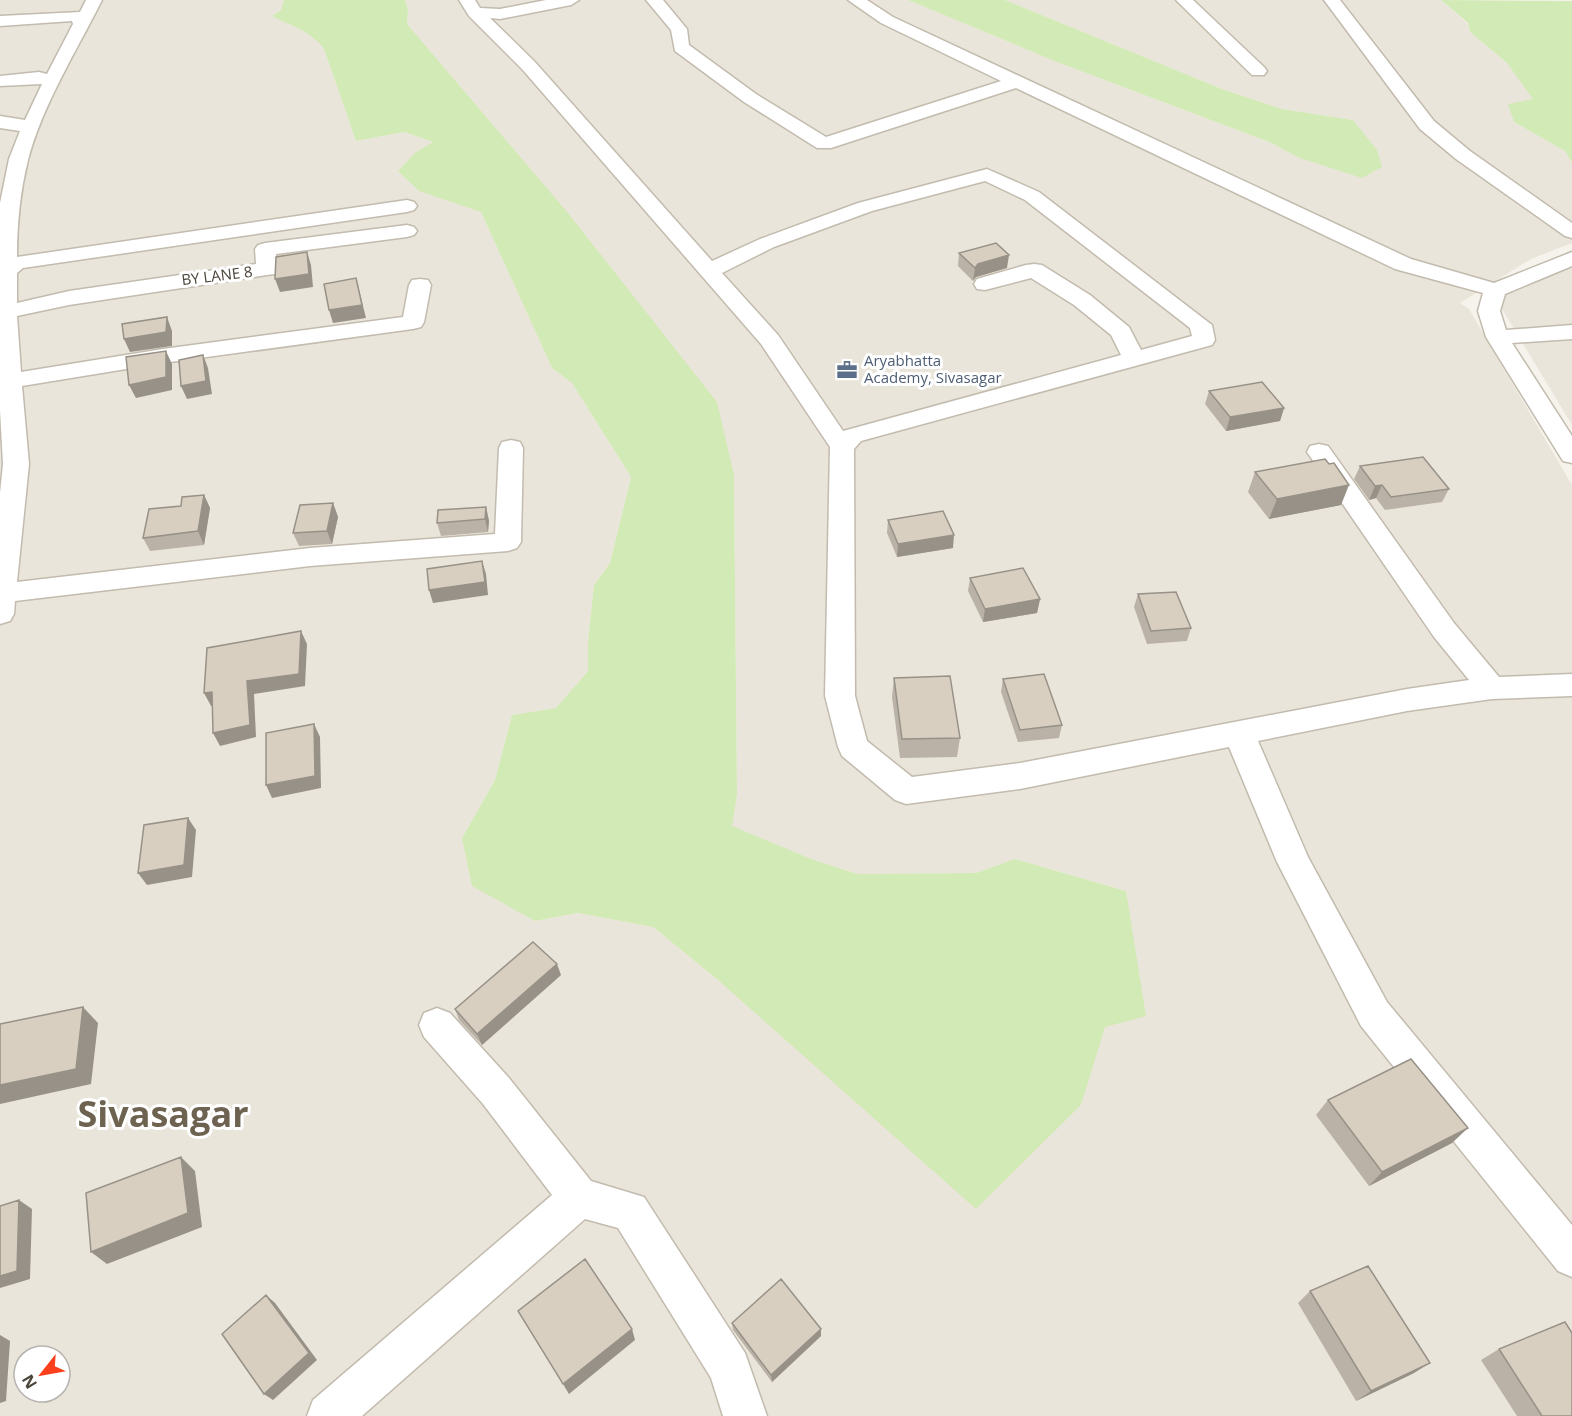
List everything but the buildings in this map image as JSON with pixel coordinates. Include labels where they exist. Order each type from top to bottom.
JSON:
[{"type":"street","points":[[94,0],[52,81],[31,127],[20,159],[7,183],[4,218],[7,270],[6,312],[16,464],[5,518],[2,588],[310,557],[508,542],[511,448]]},
{"type":"street","points":[[471,7],[500,14],[571,0]]},
{"type":"street","points":[[654,0],[679,29],[681,47],[750,98],[824,144],[1018,81]]},
{"type":"street","points":[[856,0],[887,20],[1403,264],[1495,290],[1572,258]]},
{"type":"street","points":[[1184,0],[1258,71]]},
{"type":"street","points":[[1332,0],[1427,125],[1463,154],[1572,232]]},
{"type":"street","points":[[471,7],[528,65],[770,340],[842,447],[840,696],[853,747],[906,790],[1020,776],[1407,700],[1492,688],[1572,685]]},
{"type":"street","points":[[0,21],[76,16],[82,24]]},
{"type":"street","points":[[0,81],[39,77],[52,81]]},
{"type":"street","points":[[0,122],[31,127]]},
{"type":"street","points":[[709,271],[766,243],[866,207],[987,175],[1032,196],[1201,325],[1204,340],[852,436],[842,447]]},
{"type":"street","points":[[7,270],[17,263],[406,206]]},
{"type":"street","name":"BY LANE 8","points":[[6,312],[80,296],[267,269],[265,249],[407,231]]},
{"type":"street","points":[[985,284],[1034,270],[1082,300],[1121,332],[1134,359]]},
{"type":"street","points":[[10,381],[163,356],[413,322],[420,285]]},
{"type":"street","points":[[1495,290],[1489,311],[1497,337],[1572,455]]},
{"type":"street","points":[[1497,337],[1572,332]]},
{"type":"street","points":[[1318,452],[1444,630],[1492,688]]},
{"type":"street","points":[[1239,733],[1294,862],[1374,1014],[1572,1257]]},
{"type":"street","points":[[437,1025],[496,1092],[579,1198],[630,1211],[730,1368],[745,1416]]},
{"type":"street","points":[[329,1416],[579,1198]]},
{"type":"shaded area","points":[[0,0],[284,0],[281,10],[272,16],[299,28],[317,40],[324,49],[356,141],[404,132],[433,142],[416,152],[462,204],[481,212],[552,368],[572,383],[631,477],[610,563],[594,585],[588,641],[588,671],[556,708],[512,715],[495,780],[462,838],[535,921],[578,913],[653,927],[718,980],[1081,1105],[1130,931],[1126,891],[1015,859],[976,873],[858,874],[814,860],[731,826],[737,795],[734,475],[407,24],[408,9],[405,0],[908,0],[1057,62],[1269,142],[1301,158],[1353,120],[1282,109],[1222,89],[1005,0],[1441,0],[1468,24],[1470,32],[1507,63],[1534,99],[1514,122],[1565,151],[1572,163],[1572,243],[1531,259],[1460,303],[1469,309],[1572,485],[1572,1416],[0,1416]]},
{"type":"shaded area","points":[[1572,263],[1572,425],[1502,309],[1503,290]]},
{"type":"green space","points":[[284,0],[405,0],[408,9],[407,24],[568,213],[717,402],[734,475],[737,795],[732,826],[814,860],[858,874],[976,873],[1015,859],[1126,891],[1146,1016],[1105,1027],[1081,1105],[976,1209],[718,980],[653,927],[578,913],[535,921],[472,886],[462,838],[495,780],[512,715],[556,708],[588,671],[588,641],[594,585],[610,563],[631,477],[572,383],[552,368],[481,212],[419,191],[398,171],[416,152],[433,142],[404,132],[356,141],[324,49],[307,33],[272,16],[281,10]]},
{"type":"green space","points":[[908,0],[1005,0],[1222,89],[1282,109],[1353,120],[1377,150],[1382,167],[1362,178],[1300,158],[1269,142],[1057,62]]},
{"type":"green space","points":[[1441,0],[1572,1],[1572,163],[1565,151],[1514,122],[1508,104],[1533,99],[1507,63],[1470,32],[1468,23]]},
{"type":"place","name":"Aryabhatta Academy, Sivasagar","points":[[847,370]]},
{"type":"district","name":"Sivasagar","points":[[163,1114]]}]
